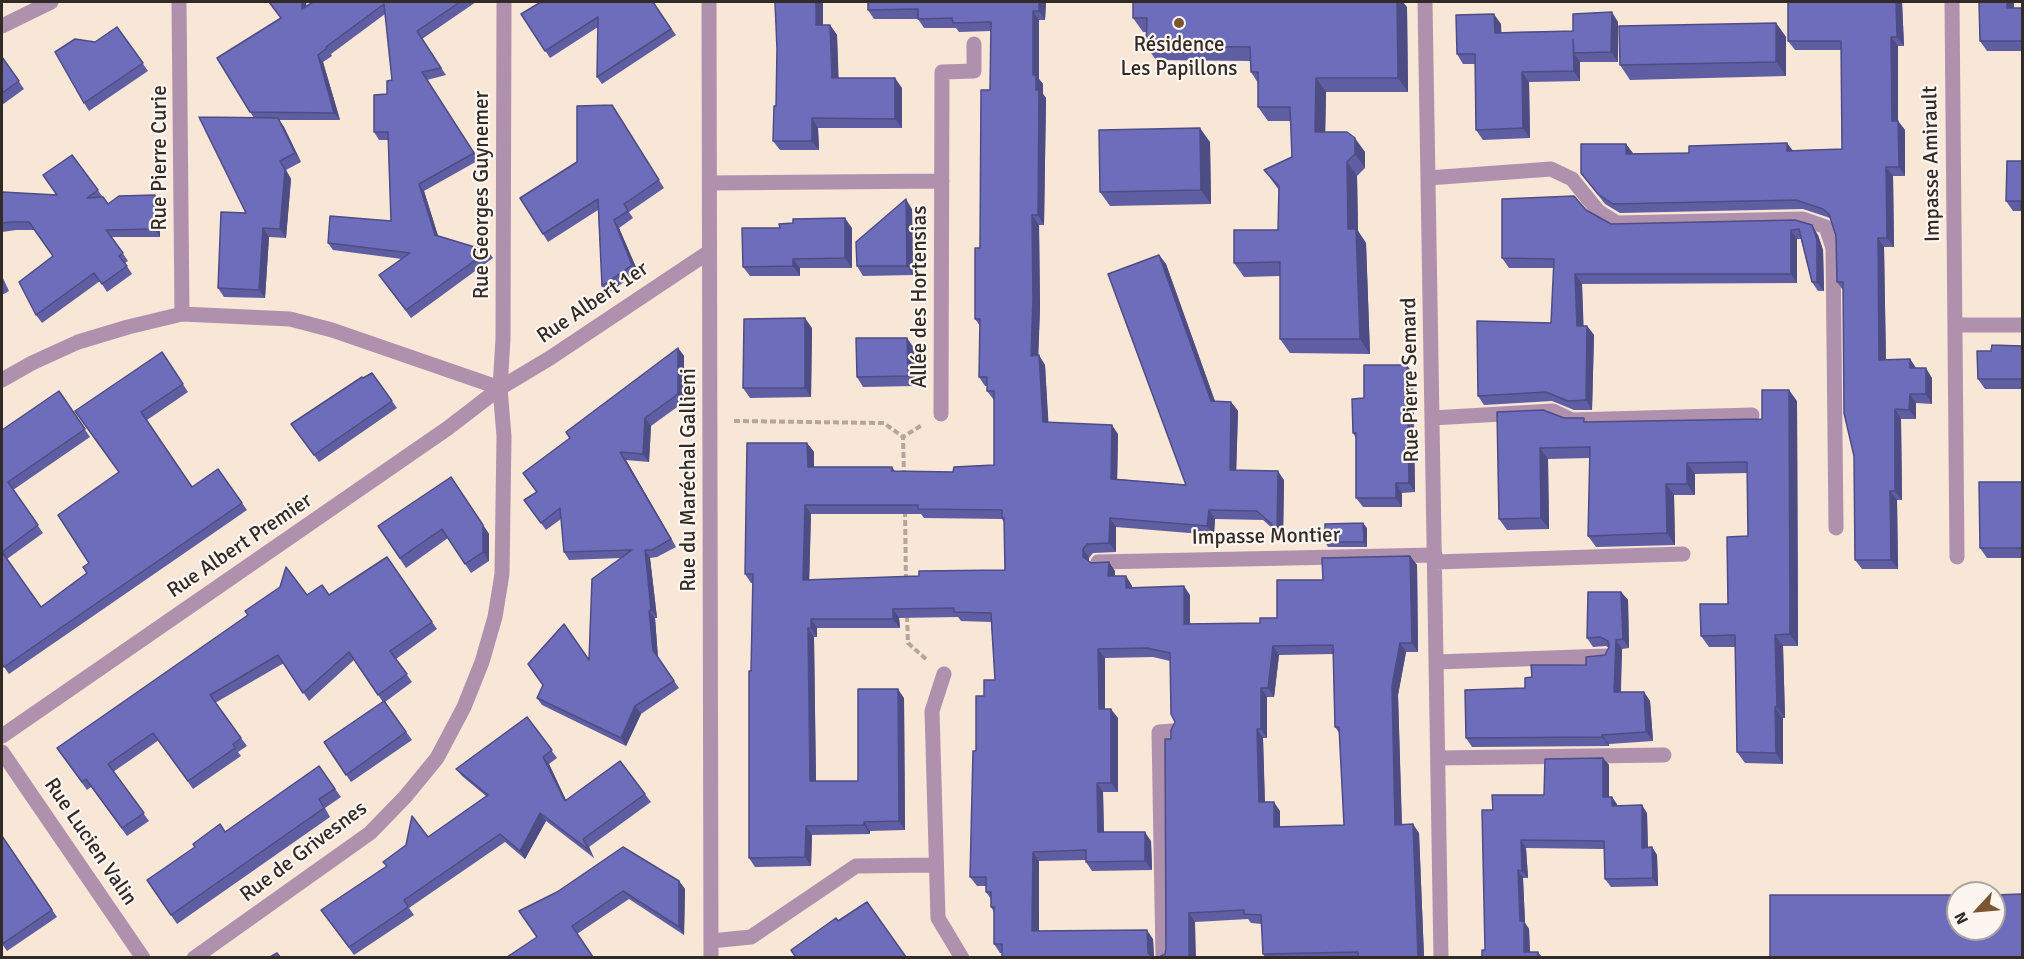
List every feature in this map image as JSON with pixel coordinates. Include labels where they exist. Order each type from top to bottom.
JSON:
[{"type":"street","points":[[2,26],[51,2]]},
{"type":"street","name":"Rue Pierre Curie","points":[[179,2],[182,314]]},
{"type":"street","name":"Rue Georges Guynemer","points":[[500,388],[503,339],[504,2]]},
{"type":"street","name":"Rue du Maréchal Gallieni","points":[[709,2],[711,953]]},
{"type":"street","name":"Rue Pierre Semard","points":[[1425,2],[1441,957]]},
{"type":"street","name":"Impasse Amirault","points":[[1952,2],[1958,557]]},
{"type":"street","name":"Allée des Hortensias","points":[[941,414],[942,72],[974,71],[974,44]]},
{"type":"street","points":[[1428,178],[1551,169],[1572,180],[1598,211],[1617,224],[1803,219],[1826,227],[1833,248],[1836,528]]},
{"type":"street","name":"Allée des Hortensias","points":[[711,183],[942,181]]},
{"type":"street","name":"Rue Albert 1er","points":[[500,388],[550,358],[709,252]]},
{"type":"street","points":[[2,380],[78,342],[182,314],[290,319],[332,330],[500,388]]},
{"type":"street","points":[[1955,325],[2022,325]]},
{"type":"street","name":"Rue Albert Premier","points":[[2,736],[448,428],[500,388]]},
{"type":"street","name":"Rue de Grivesnes","points":[[194,957],[370,833],[405,797],[437,758],[464,707],[482,662],[495,617],[500,585],[504,522],[504,436],[500,388]]},
{"type":"street","points":[[1432,418],[1552,411],[1572,420],[1752,415]]},
{"type":"street","name":"Impasse Montier","points":[[1098,562],[1683,554]]},
{"type":"street","points":[[1436,662],[1606,656]]},
{"type":"street","points":[[944,674],[932,711],[938,918],[962,957]]},
{"type":"street","points":[[1163,957],[1159,732],[1172,732]]},
{"type":"street","name":"Rue Lucien Valin","points":[[2,752],[143,957]]},
{"type":"street","points":[[1438,758],[1664,755]]},
{"type":"street","points":[[711,953],[751,937],[856,866],[936,865]]},
{"type":"path","points":[[903,437],[941,414]]},
{"type":"path","points":[[710,421],[884,423],[903,437]]},
{"type":"path","points":[[903,437],[904,483]]},
{"type":"path","points":[[905,506],[906,586]]},
{"type":"path","points":[[907,609],[908,644],[944,674]]},
{"type":"building","points":[[269,2],[302,2],[302,9],[313,2],[460,2],[417,31],[441,68],[422,72],[474,153],[419,184],[435,235],[488,251],[406,310],[379,275],[410,253],[328,243],[330,216],[391,221],[388,132],[374,132],[374,95],[387,94],[387,81],[392,80],[384,4],[318,55],[334,113],[250,112],[217,58],[281,18]]},
{"type":"building","points":[[541,2],[653,2],[671,29],[597,77],[598,17],[545,51],[521,14]]},
{"type":"building","points":[[775,2],[816,2],[816,25],[830,25],[832,78],[895,78],[895,119],[812,118],[812,141],[773,141],[777,49]]},
{"type":"building","points":[[868,2],[1039,2],[1039,11],[1033,11],[1033,75],[1036,75],[1036,90],[1039,89],[1038,215],[1032,215],[1031,356],[1039,355],[1043,422],[1112,425],[1111,479],[1186,485],[1108,274],[1159,255],[1211,401],[1231,402],[1230,470],[1278,471],[1277,529],[1257,511],[1209,510],[1207,526],[1110,518],[1109,543],[1087,544],[1083,549],[1083,557],[1091,563],[1109,562],[1108,576],[1126,576],[1126,588],[1184,586],[1184,624],[1260,623],[1260,618],[1277,618],[1277,580],[1323,580],[1322,558],[1410,556],[1412,643],[1400,643],[1392,686],[1395,825],[1413,824],[1418,957],[1358,957],[1358,952],[1263,954],[1261,915],[1244,914],[1244,910],[1189,913],[1189,957],[1159,957],[1165,954],[1166,949],[1165,739],[1171,739],[1171,730],[1175,722],[1171,714],[1170,653],[1147,648],[1098,649],[1099,709],[1111,709],[1111,783],[1097,783],[1098,832],[1145,832],[1145,861],[1086,862],[1086,850],[1033,852],[1032,931],[1147,930],[1148,953],[1152,957],[1002,957],[1002,944],[994,944],[994,907],[991,907],[991,892],[986,892],[986,877],[970,877],[973,751],[976,751],[976,696],[984,696],[984,680],[995,680],[991,613],[954,612],[954,608],[893,609],[893,619],[811,619],[811,628],[808,628],[810,781],[858,781],[858,689],[898,689],[899,821],[864,822],[864,825],[806,826],[805,857],[749,858],[749,671],[751,671],[753,574],[745,574],[747,443],[807,443],[808,467],[892,467],[892,471],[953,472],[954,467],[994,465],[994,391],[987,391],[987,377],[979,377],[980,319],[975,319],[975,248],[980,248],[981,90],[990,90],[991,22],[953,23],[952,18],[918,19],[918,9],[868,10]],"holes":[[[805,505],[918,505],[918,509],[1002,510],[1005,570],[919,571],[919,576],[803,580]],[[1333,645],[1335,727],[1339,727],[1344,825],[1274,827],[1274,802],[1259,802],[1257,729],[1261,729],[1261,688],[1268,688],[1273,646]]]},
{"type":"building","points":[[1133,2],[1397,2],[1398,78],[1316,78],[1315,132],[1347,132],[1355,138],[1355,154],[1347,162],[1348,229],[1356,229],[1360,339],[1280,339],[1280,262],[1234,263],[1234,230],[1278,230],[1279,186],[1264,170],[1292,157],[1290,107],[1258,107],[1258,72],[1251,72],[1250,47],[1146,46],[1147,18],[1133,18]]},
{"type":"building","points":[[1788,2],[1896,2],[1897,37],[1891,37],[1892,121],[1898,121],[1899,167],[1886,167],[1887,238],[1878,238],[1879,360],[1910,359],[1910,368],[1926,368],[1926,394],[1910,394],[1909,410],[1895,409],[1895,491],[1890,491],[1891,560],[1855,560],[1854,456],[1844,413],[1843,282],[1837,282],[1836,236],[1829,214],[1823,209],[1796,200],[1613,204],[1598,194],[1581,173],[1581,144],[1626,144],[1626,154],[1689,153],[1689,146],[1787,143],[1787,151],[1842,149],[1841,41],[1788,41]]},
{"type":"building","points":[[1979,2],[2007,2],[2007,8],[2022,8],[2022,41],[1980,41]]},
{"type":"building","points":[[1612,12],[1611,52],[1574,53],[1573,40],[1574,71],[1522,72],[1523,128],[1476,130],[1475,54],[1457,54],[1456,15],[1494,14],[1495,33],[1573,31],[1573,14]]},
{"type":"building","points":[[1776,23],[1776,62],[1620,65],[1619,26]]},
{"type":"building","points":[[117,27],[143,63],[84,103],[55,52],[75,39],[95,42]]},
{"type":"building","points":[[2,57],[19,81],[2,93]]},
{"type":"building","points":[[612,105],[659,180],[624,204],[628,211],[614,220],[632,265],[602,286],[598,199],[543,234],[520,198],[577,162],[577,106]]},
{"type":"building","points":[[199,117],[278,118],[295,153],[280,161],[285,170],[280,229],[263,228],[259,290],[218,288],[221,212],[246,213]]},
{"type":"building","points":[[1200,128],[1201,190],[1100,192],[1099,130]]},
{"type":"building","points":[[72,155],[98,190],[87,198],[103,197],[108,204],[119,196],[155,195],[155,229],[106,230],[123,253],[119,256],[127,266],[102,284],[94,273],[36,315],[19,282],[53,256],[29,222],[2,223],[2,192],[57,195],[43,175]]},
{"type":"building","points":[[2007,161],[2022,161],[2022,209],[2021,201],[2006,201]]},
{"type":"building","points":[[1574,196],[1586,210],[1611,224],[1795,220],[1812,225],[1817,240],[1817,282],[1812,282],[1799,229],[1791,230],[1791,274],[1575,274],[1577,326],[1587,326],[1586,400],[1568,401],[1546,392],[1478,396],[1477,321],[1551,323],[1554,259],[1502,258],[1502,199]]},
{"type":"building","points":[[906,199],[907,266],[857,266],[856,242]]},
{"type":"building","points":[[845,218],[845,258],[793,259],[793,266],[743,267],[742,228],[780,228],[779,224],[793,223],[793,219]]},
{"type":"building","points":[[805,318],[805,388],[743,388],[744,319]]},
{"type":"building","points":[[856,338],[907,338],[908,376],[857,377]]},
{"type":"building","points":[[1992,345],[2022,346],[2022,379],[1978,379],[1977,351],[1991,351]]},
{"type":"building","points":[[678,348],[678,394],[645,418],[643,454],[620,452],[671,539],[652,550],[645,550],[653,650],[674,681],[635,706],[621,738],[537,698],[543,685],[528,664],[564,624],[589,660],[592,579],[632,550],[564,552],[560,508],[541,523],[524,500],[537,492],[523,473],[570,438],[566,432]]},
{"type":"building","points":[[162,352],[183,384],[141,412],[192,487],[218,469],[242,503],[4,667],[2,664],[2,552],[41,607],[87,573],[83,567],[89,563],[58,515],[119,472],[75,411]]},
{"type":"building","points":[[1364,365],[1407,365],[1409,483],[1396,483],[1396,498],[1356,498],[1356,433],[1353,433],[1352,399],[1364,398]]},
{"type":"building","points":[[372,373],[392,401],[314,455],[291,424],[362,377]]},
{"type":"building","points":[[1762,390],[1789,390],[1790,634],[1775,635],[1776,753],[1737,752],[1735,635],[1701,636],[1700,604],[1728,604],[1727,537],[1748,536],[1747,462],[1687,463],[1687,484],[1666,484],[1667,533],[1588,536],[1590,447],[1540,448],[1541,518],[1499,519],[1497,412],[1543,410],[1564,418],[1584,418],[1584,422],[1762,419]]},
{"type":"building","points":[[59,391],[85,429],[8,482],[38,525],[2,552],[2,430]]},
{"type":"building","points":[[451,477],[483,525],[483,552],[465,564],[442,529],[400,558],[378,526]]},
{"type":"building","points":[[1979,482],[2022,482],[2022,548],[1980,548]]},
{"type":"building","points":[[1363,523],[1364,542],[1325,542],[1325,524]]},
{"type":"building","points":[[387,557],[432,622],[390,651],[407,674],[378,695],[349,652],[303,693],[278,655],[210,695],[241,738],[233,744],[235,748],[188,781],[153,733],[108,764],[144,813],[122,828],[86,779],[82,782],[57,748],[248,615],[245,611],[280,587],[286,567],[307,595],[322,585],[329,595]]},
{"type":"building","points":[[1588,592],[1621,592],[1623,639],[1616,640],[1614,692],[1644,692],[1646,732],[1602,735],[1602,737],[1466,738],[1465,690],[1525,688],[1525,678],[1532,677],[1531,665],[1586,665],[1586,657],[1605,655],[1609,647],[1608,641],[1600,637],[1587,638]]},
{"type":"building","points":[[384,701],[406,732],[346,775],[324,742]]},
{"type":"building","points":[[527,717],[552,750],[543,757],[565,801],[620,761],[645,794],[583,839],[589,850],[540,813],[520,851],[500,834],[404,900],[408,907],[349,947],[321,910],[387,866],[383,862],[406,845],[412,816],[428,837],[488,795],[456,769]]},
{"type":"building","points":[[1603,758],[1603,797],[1612,797],[1612,806],[1642,805],[1642,848],[1652,847],[1653,878],[1605,879],[1604,841],[1521,840],[1522,871],[1518,870],[1520,921],[1524,921],[1524,952],[1538,952],[1538,957],[1482,957],[1482,950],[1485,950],[1482,810],[1493,810],[1492,795],[1544,795],[1545,759]]},
{"type":"building","points":[[319,766],[335,789],[319,799],[324,808],[171,915],[147,880],[195,847],[193,844],[220,824],[225,832]]},
{"type":"building","points":[[2,836],[52,910],[2,944]]},
{"type":"building","points":[[623,847],[679,881],[679,927],[623,891],[572,926],[593,957],[507,957],[537,937],[519,911],[557,892]]},
{"type":"building","points":[[2022,894],[2022,957],[1770,957],[1770,895],[1946,895],[1946,941],[2006,941],[2006,895]]},
{"type":"building","points":[[867,902],[906,957],[794,957],[791,950],[836,918],[838,921]]},
{"type":"place","name":"Résidence Les Papillons","points":[[1179,23]]}]
